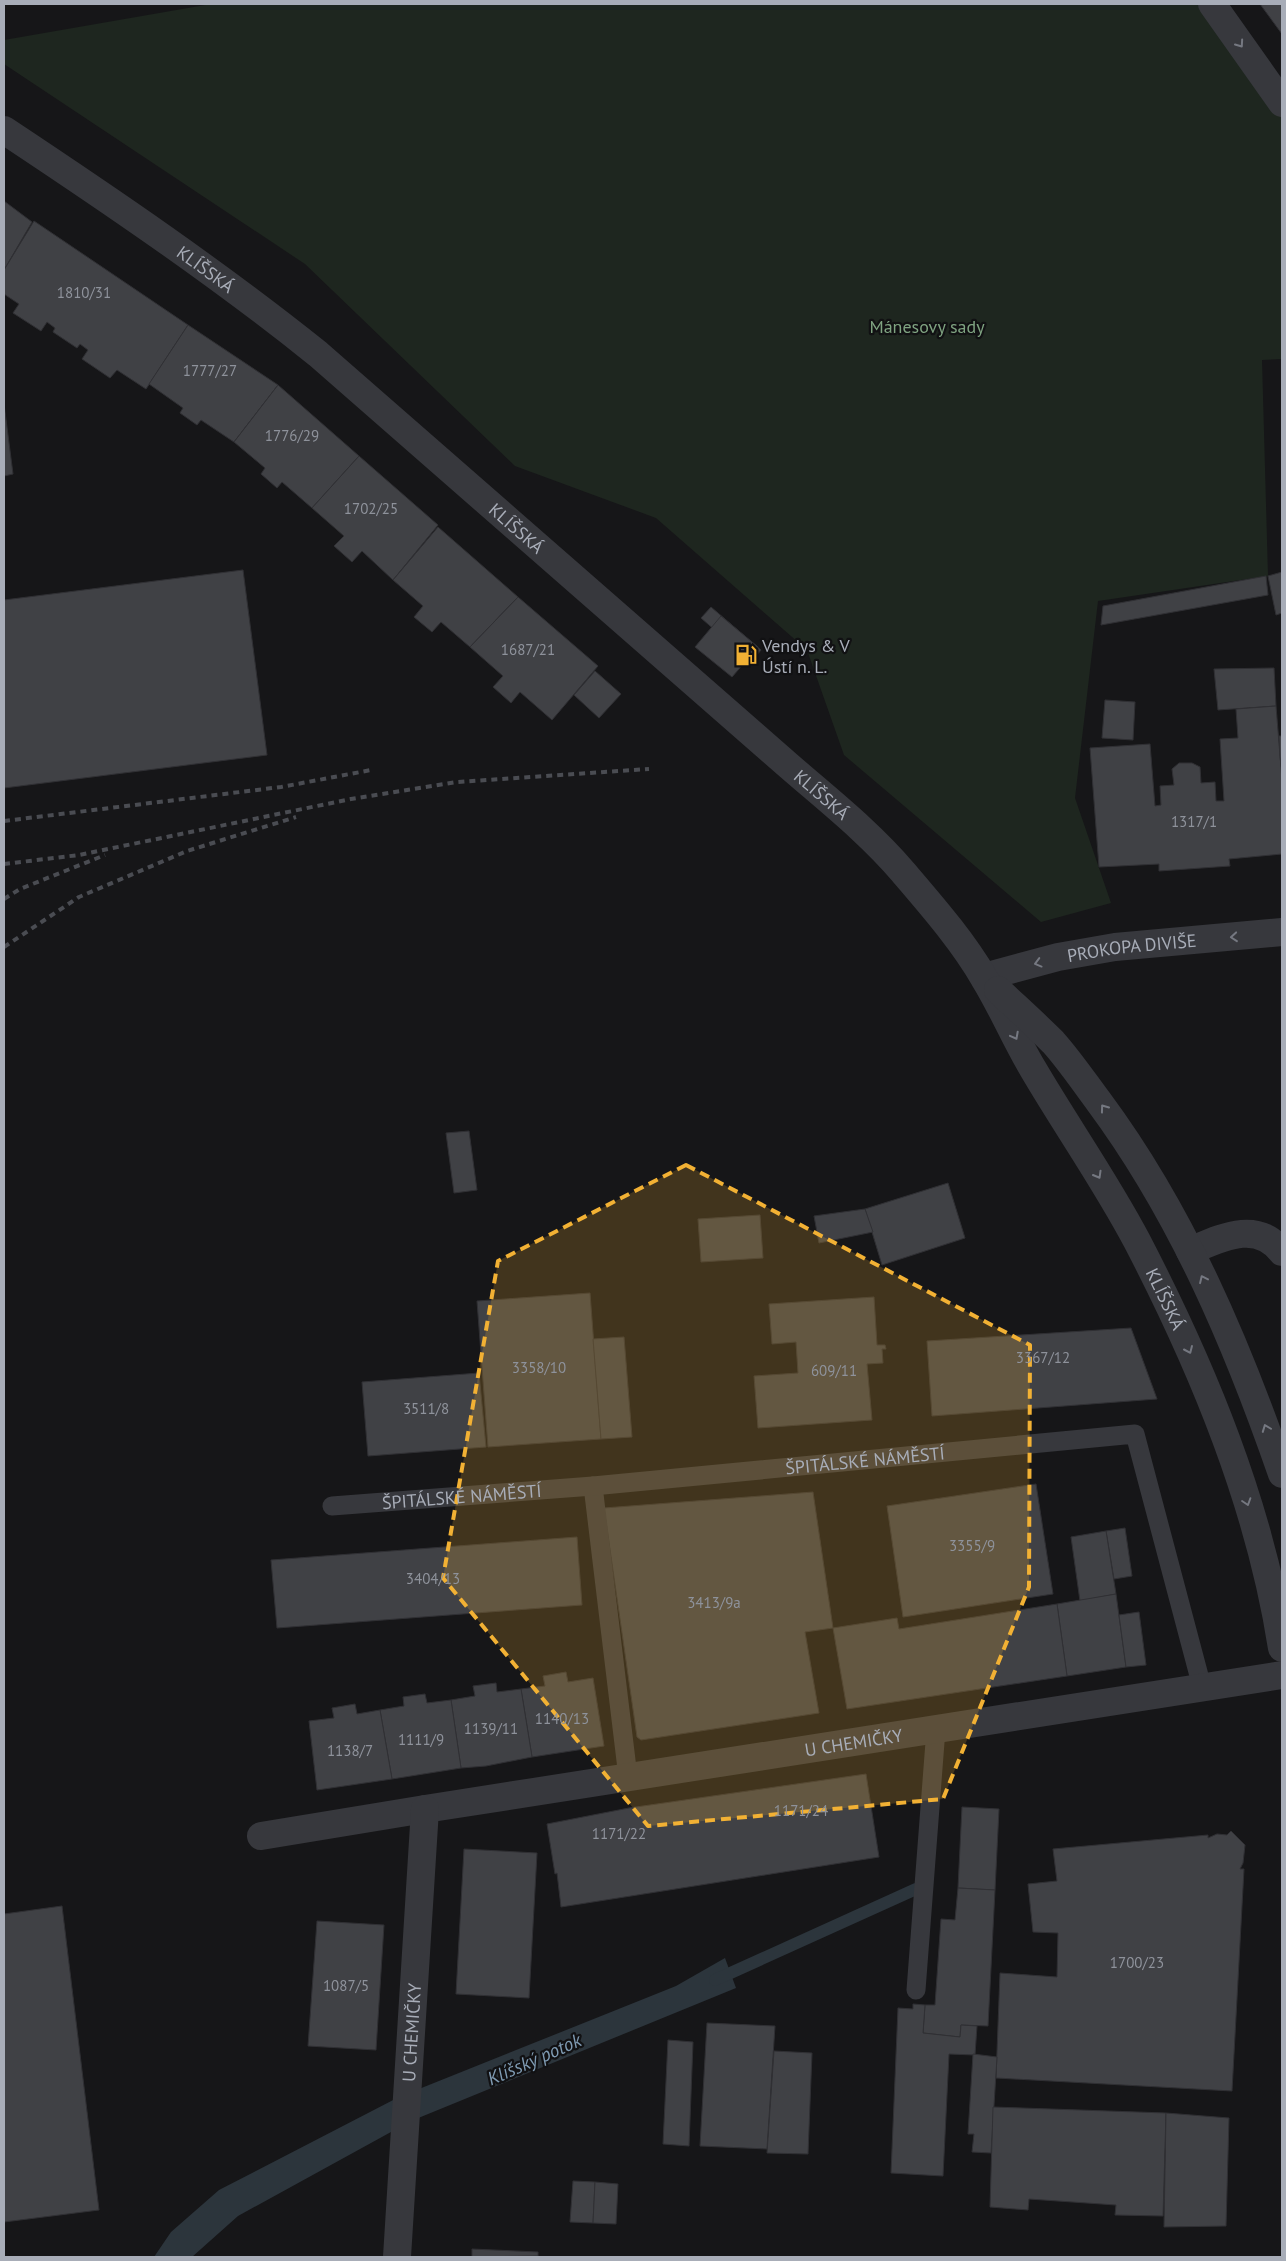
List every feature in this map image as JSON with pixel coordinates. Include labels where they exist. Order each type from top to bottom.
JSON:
[{"type":"street","points":[[1212,4],[1282,103]]},
{"type":"street","name":"KLÍŠSKÁ","points":[[4,130],[164,237],[258,306],[384,410],[864,832],[900,869],[948,928],[984,977],[1032,1068],[1082,1146],[1136,1240],[1172,1314],[1227,1443],[1248,1505],[1272,1593],[1282,1648]]},
{"type":"street","name":"PROKOPA DIVIŠE","points":[[984,977],[1058,957],[1115,947],[1282,932]]},
{"type":"street","name":"KLÍŠSKÁ","points":[[984,977],[1053,1043],[1122,1134],[1155,1186],[1190,1251],[1248,1382],[1282,1474]]},
{"type":"street","points":[[1190,1251],[1229,1235],[1252,1234],[1274,1240],[1282,1252]]},
{"type":"street","name":"U CHEMIČKY","points":[[261,1836],[1282,1675]]},
{"type":"street","name":"U CHEMIČKY","points":[[397,2257],[425,1809]]},
{"type":"lane","name":"ŠPITÁLSKÉ NÁMĚSTÍ","points":[[332,1506],[593,1486],[1135,1434],[1202,1688]]},
{"type":"lane","points":[[593,1486],[628,1777]]},
{"type":"lane","points":[[916,1990],[936,1729]]},
{"type":"highlighted area","points":[[686,1165],[1030,1345],[1029,1587],[943,1799],[648,1826],[443,1578],[498,1261]]},
{"type":"green space","name":"Mánesovy sady","points":[[211,4],[1212,4],[1282,103],[1282,359],[1262,360],[1268,576],[1098,601],[1075,798],[1111,903],[1041,922],[844,755],[807,650],[656,518],[515,466],[305,264],[4,64],[4,40]]},
{"type":"water","points":[[725,1958],[736,1988],[411,2121],[238,2216],[192,2257],[154,2257],[171,2232],[219,2190],[399,2097],[676,1986]]},
{"type":"building","points":[[1260,4],[1282,4],[1282,34]]},
{"type":"building","points":[[4,201],[32,222],[4,270]]},
{"type":"building","points":[[34,221],[188,325],[146,389],[117,370],[110,378],[82,359],[88,350],[80,344],[77,348],[53,332],[55,328],[47,322],[41,331],[13,313],[19,304],[4,294],[4,270]]},
{"type":"building","points":[[188,325],[278,385],[234,442],[201,420],[197,425],[180,413],[183,408],[149,384]]},
{"type":"building","points":[[278,385],[359,456],[312,508],[282,482],[277,488],[261,474],[265,468],[234,442]]},
{"type":"building","points":[[4,404],[13,474],[4,476]]},
{"type":"building","points":[[359,456],[438,525],[393,580],[362,551],[352,562],[334,546],[344,536],[312,508]]},
{"type":"building","points":[[438,527],[518,597],[470,647],[441,622],[432,632],[414,617],[423,606],[393,580]]},
{"type":"building","points":[[243,570],[267,755],[4,788],[4,600]]},
{"type":"building","points":[[1282,572],[1282,613],[1276,615],[1268,576]]},
{"type":"building","points":[[1266,576],[1268,595],[1101,625],[1103,606]]},
{"type":"building","points":[[518,597],[598,666],[552,720],[520,692],[511,703],[493,687],[503,676],[470,647]]},
{"type":"building","points":[[711,607],[761,650],[748,666],[737,657],[740,652],[701,618]]},
{"type":"building","points":[[721,616],[758,647],[732,677],[695,647]]},
{"type":"building","points":[[1274,668],[1276,706],[1218,710],[1214,669]]},
{"type":"building","points":[[595,671],[621,694],[599,718],[574,695]]},
{"type":"building","points":[[1105,700],[1135,702],[1133,740],[1102,738]]},
{"type":"building","points":[[1276,706],[1282,780],[1282,854],[1229,859],[1230,866],[1159,871],[1159,864],[1099,867],[1090,748],[1150,744],[1155,806],[1161,805],[1160,786],[1174,785],[1172,769],[1179,763],[1192,763],[1200,767],[1201,783],[1215,782],[1216,801],[1224,801],[1220,739],[1238,738],[1236,709]]},
{"type":"building","points":[[1279,736],[1282,736],[1282,771],[1280,757]]},
{"type":"building","points":[[469,1131],[477,1190],[454,1193],[446,1133]]},
{"type":"building","points":[[948,1183],[965,1238],[882,1265],[865,1209]]},
{"type":"building","points":[[865,1209],[873,1232],[819,1243],[814,1216]]},
{"type":"building","points":[[760,1215],[763,1258],[701,1262],[698,1219]]},
{"type":"building","points":[[590,1293],[601,1439],[488,1447],[477,1301]]},
{"type":"building","points":[[874,1297],[877,1345],[885,1345],[886,1349],[882,1349],[883,1363],[867,1364],[872,1420],[758,1428],[754,1376],[798,1373],[796,1342],[772,1344],[769,1304]]},
{"type":"building","points":[[1131,1328],[1157,1399],[932,1416],[927,1341]]},
{"type":"building","points":[[624,1337],[632,1437],[601,1439],[593,1339]]},
{"type":"building","points":[[479,1373],[486,1447],[368,1456],[362,1382]]},
{"type":"building","points":[[1036,1484],[1053,1594],[903,1617],[887,1506]]},
{"type":"building","points":[[813,1492],[833,1628],[805,1632],[819,1713],[641,1740],[637,1737],[604,1508]]},
{"type":"building","points":[[1125,1528],[1132,1576],[1114,1579],[1106,1531]]},
{"type":"building","points":[[1106,1531],[1116,1594],[1080,1601],[1071,1537]]},
{"type":"building","points":[[577,1537],[582,1605],[277,1628],[271,1560]]},
{"type":"building","points":[[1116,1594],[1126,1667],[1067,1676],[1057,1604]]},
{"type":"building","points":[[1057,1604],[1067,1676],[847,1709],[833,1628],[897,1618],[899,1629]]},
{"type":"building","points":[[1139,1612],[1146,1665],[1126,1667],[1119,1615]]},
{"type":"building","points":[[566,1672],[568,1682],[593,1678],[604,1746],[532,1757],[521,1689],[545,1686],[543,1676]]},
{"type":"building","points":[[496,1683],[497,1692],[521,1689],[532,1757],[486,1766],[461,1768],[451,1700],[475,1696],[473,1686]]},
{"type":"building","points":[[425,1694],[427,1703],[451,1700],[461,1768],[392,1779],[380,1710],[404,1706],[403,1697]]},
{"type":"building","points":[[355,1704],[357,1714],[380,1710],[392,1779],[317,1790],[309,1721],[334,1718],[332,1708]]},
{"type":"building","points":[[866,1774],[879,1857],[561,1907],[557,1873],[555,1874],[547,1824],[629,1808]]},
{"type":"building","points":[[962,1807],[999,1809],[995,1890],[958,1888]]},
{"type":"building","points":[[1231,1831],[1245,1845],[1243,1863],[1240,1869],[1244,1869],[1232,2091],[996,2078],[1000,1973],[1057,1977],[1058,1933],[1033,1932],[1028,1884],[1057,1881],[1053,1849],[1208,1835],[1208,1838],[1217,1834],[1227,1835]]},
{"type":"building","points":[[464,1849],[537,1853],[529,1998],[456,1994]]},
{"type":"building","points":[[958,1888],[995,1890],[988,2026],[961,2025],[960,2037],[923,2033],[925,2005],[935,2005],[941,1919],[955,1920]]},
{"type":"building","points":[[62,1906],[99,2210],[4,2222],[4,1914]]},
{"type":"building","points":[[317,1921],[384,1925],[376,2050],[308,2046]]},
{"type":"building","points":[[913,2004],[925,2005],[923,2033],[960,2037],[961,2025],[977,2026],[975,2055],[949,2054],[943,2176],[891,2173],[898,2008],[913,2009]]},
{"type":"building","points":[[707,2023],[775,2026],[767,2149],[700,2146]]},
{"type":"building","points":[[668,2040],[693,2042],[689,2146],[663,2144]]},
{"type":"building","points":[[774,2051],[812,2053],[808,2154],[767,2153]]},
{"type":"building","points":[[973,2054],[997,2057],[991,2153],[972,2152],[974,2134],[968,2134]]},
{"type":"building","points":[[993,2107],[1166,2113],[1163,2216],[1115,2215],[1116,2205],[1029,2199],[1028,2210],[990,2207]]},
{"type":"building","points":[[1166,2113],[1229,2118],[1226,2226],[1164,2227]]},
{"type":"building","points":[[573,2181],[595,2182],[593,2223],[570,2222]]},
{"type":"building","points":[[595,2182],[618,2184],[616,2224],[593,2223]]},
{"type":"building","points":[[472,2249],[538,2252],[538,2256],[472,2257]]},
{"type":"waterway","name":"Klíšský potok","points":[[715,1980],[916,1889]]},
{"type":"railway","points":[[4,864],[79,855],[351,799],[457,782],[649,769]]},
{"type":"railway","points":[[4,821],[281,787],[371,770]]},
{"type":"railway","points":[[4,947],[79,897],[187,851],[296,817]]},
{"type":"railway","points":[[4,899],[20,889],[105,855]]},
{"type":"place","name":"Vendys & V Ústí n. L.","points":[[746,655]]}]
